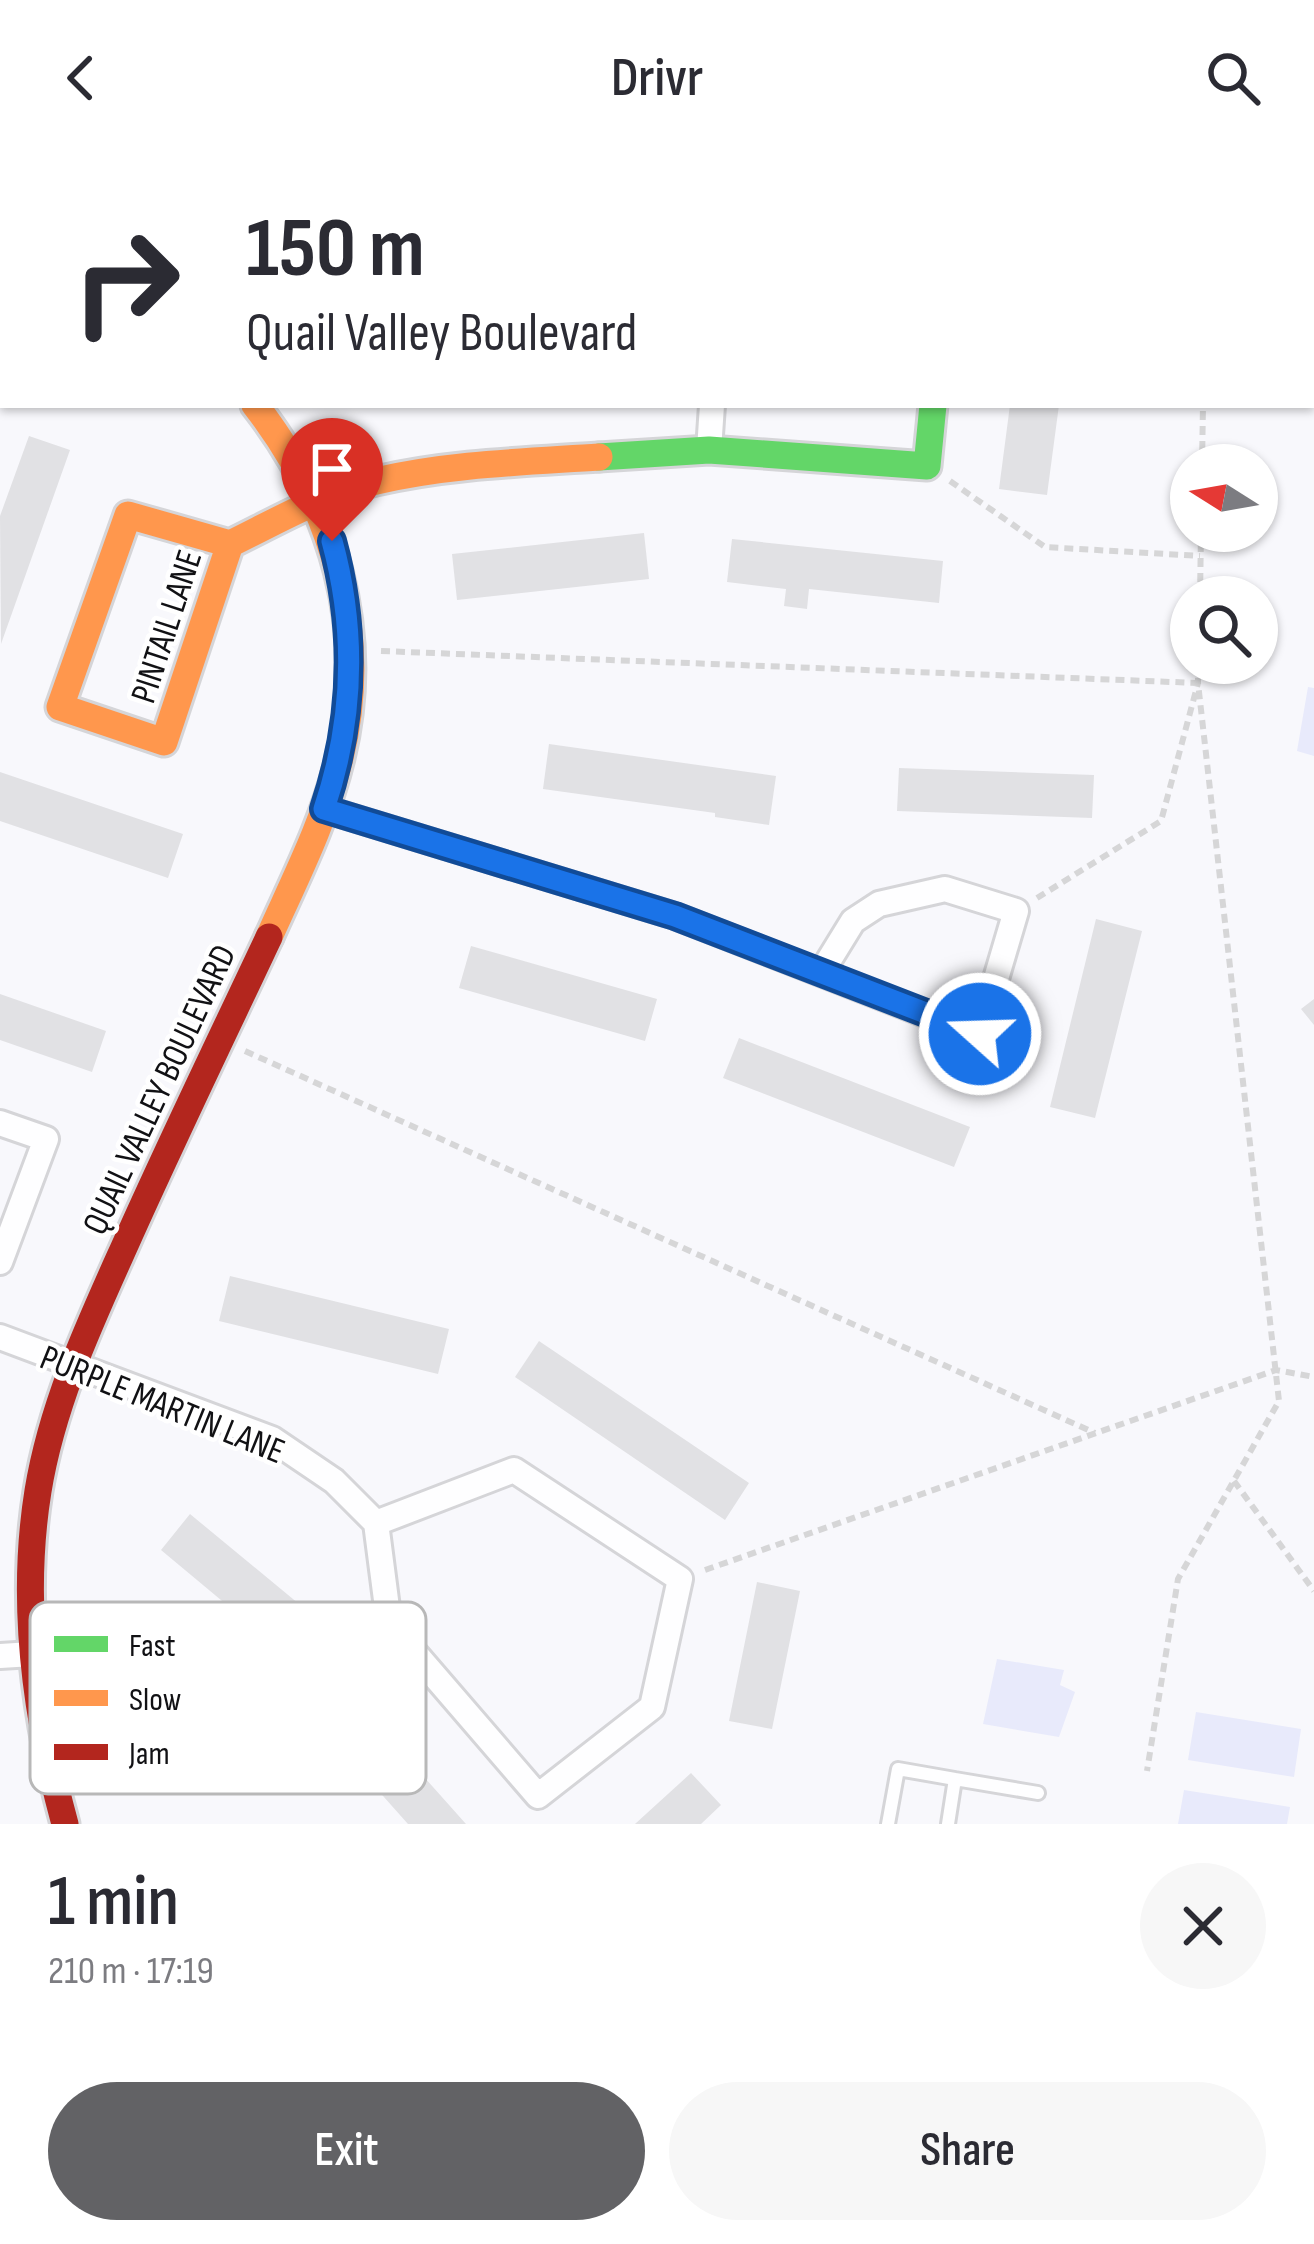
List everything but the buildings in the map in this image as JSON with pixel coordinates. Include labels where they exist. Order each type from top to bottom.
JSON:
[{"type":"street","name":"QUAIL VALLEY BOULEVARD","points":[[30,1613],[35,1508],[46,1451],[73,1365],[324,809],[346,727],[350,650],[344,586],[332,541],[281,438],[257,408]]},
{"type":"street","points":[[709,450],[712,408]]},
{"type":"street","points":[[927,466],[933,408]]},
{"type":"street","name":"PINTAIL LANE","points":[[230,544],[164,742],[60,707],[128,515],[230,544],[316,502],[372,482],[453,467],[709,450],[927,466]]},
{"type":"street","points":[[324,809],[675,916],[821,973],[980,1034],[1016,911],[945,889],[879,904],[853,921],[821,973]]},
{"type":"street","points":[[0,1123],[46,1139],[0,1262]]},
{"type":"street","name":"PURPLE MARTIN LANE","points":[[0,1337],[272,1439],[334,1481],[376,1523]]},
{"type":"street","points":[[386,1602],[376,1523],[514,1469],[680,1579],[652,1707],[538,1796],[426,1666]]},
{"type":"street","points":[[0,1656],[30,1654]]},
{"type":"street","name":"QUAIL VALLEY BOULEVARD","points":[[57,1794],[65,1824]]},
{"type":"lane","points":[[888,1824],[898,1769],[1038,1793]]},
{"type":"lane","points":[[948,1824],[955,1779]]},
{"type":"path","points":[[1202,444],[1203,408]]},
{"type":"path","points":[[927,466],[1046,547],[1200,556]]},
{"type":"path","points":[[1200,552],[1200,576]]},
{"type":"path","points":[[350,650],[1170,681]]},
{"type":"path","points":[[1016,911],[1161,821],[1197,684]]},
{"type":"path","points":[[1148,1772],[1178,1579],[1279,1401],[1198,684]]},
{"type":"path","points":[[220,1040],[1095,1433]]},
{"type":"path","points":[[680,1579],[1276,1370],[1314,1377]]},
{"type":"path","points":[[1234,1480],[1314,1591]]},
{"type":"shaded area","points":[[1308,687],[1314,688],[1314,756],[1297,751]]},
{"type":"shaded area","points":[[997,1659],[1064,1670],[1060,1685],[1075,1692],[1059,1737],[983,1724]]},
{"type":"shaded area","points":[[1196,1712],[1301,1729],[1294,1777],[1188,1760]]},
{"type":"shaded area","points":[[1184,1790],[1290,1807],[1287,1824],[1178,1824]]},
{"type":"traffic: fast","points":[[599,457],[709,450],[927,466],[933,408]]},
{"type":"traffic: slow","points":[[257,408],[306,485],[324,527],[347,617],[351,664],[348,711],[334,781],[269,937]]},
{"type":"traffic: slow","points":[[230,544],[164,742],[60,707],[128,515],[230,544],[320,500],[376,481],[459,467],[599,457]]},
{"type":"traffic: jam","points":[[31,1602],[38,1491],[74,1364],[269,937]]},
{"type":"traffic: jam","points":[[58,1794],[65,1824]]},
{"type":"route","points":[[332,541],[347,609],[350,688],[339,765],[324,809],[675,916],[980,1034]]}]
